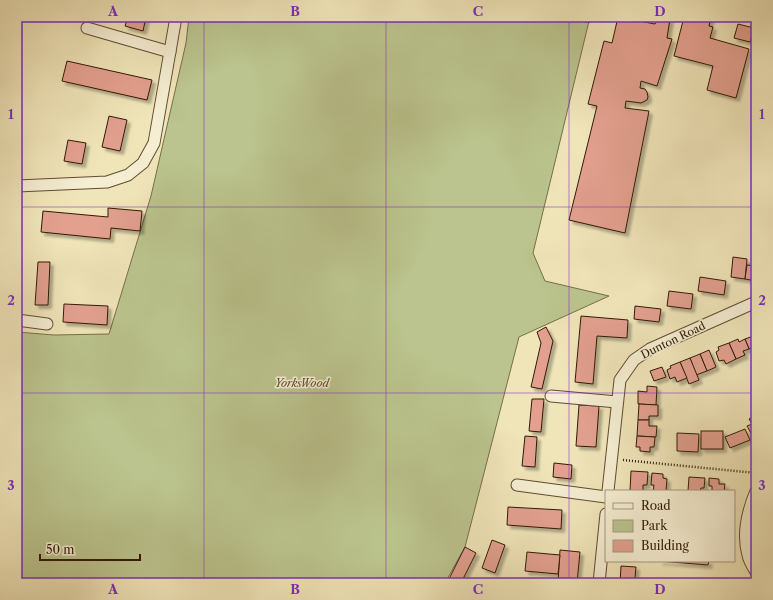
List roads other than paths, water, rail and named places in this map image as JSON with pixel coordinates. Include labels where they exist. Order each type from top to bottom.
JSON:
[{"type":"street","points":[[17,186],[107,182],[128,175],[143,163],[154,143],[176,17]]},
{"type":"street","points":[[87,28],[170,52]]},
{"type":"street","name":"Dunton Road","points":[[608,490],[620,380],[634,360],[650,350],[756,302]]},
{"type":"street","points":[[17,320],[47,324]]},
{"type":"street","points":[[551,396],[617,402]]},
{"type":"street","points":[[517,485],[605,497]]},
{"type":"street","points":[[756,490],[750,506],[745,529],[748,555],[756,572]]},
{"type":"street","points":[[599,583],[605,524]]},
{"type":"park label","name":"YorksWood","points":[[302,383]]}]
